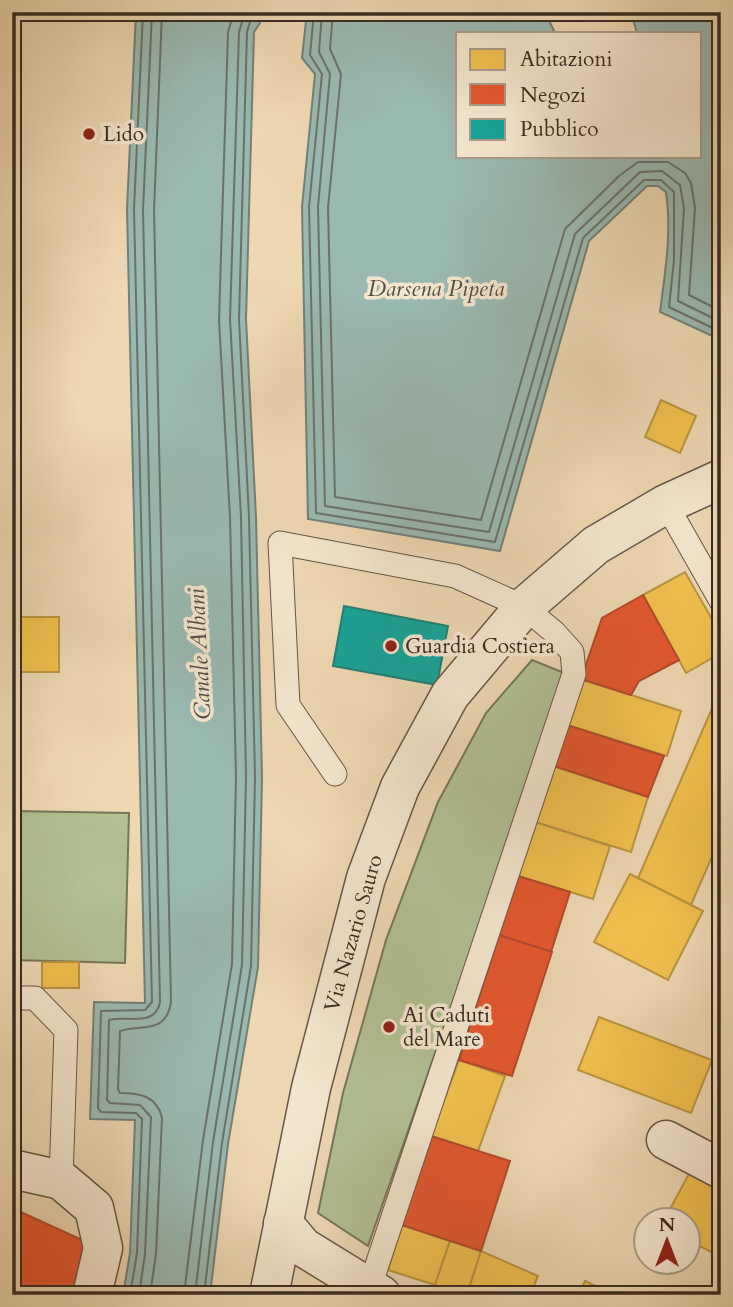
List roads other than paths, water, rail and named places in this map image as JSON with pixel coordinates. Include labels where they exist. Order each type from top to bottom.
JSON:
[{"type":"street","name":"Via Nazario Sauro","points":[[269,1295],[311,1088],[347,942],[366,878],[400,788],[450,695],[524,607],[596,545],[666,504],[721,479]]},
{"type":"street","points":[[666,1140],[721,1169]]},
{"type":"street","points":[[12,1169],[61,1180],[94,1208],[103,1248],[92,1295]]},
{"type":"street","points":[[283,1223],[303,1247],[364,1294]]},
{"type":"lane","points":[[666,504],[721,601]]},
{"type":"lane","points":[[335,774],[288,705],[280,543],[455,576],[524,607],[554,632],[572,652],[574,674],[364,1294]]},
{"type":"lane","points":[[12,998],[35,998],[65,1030],[61,1180]]},
{"type":"water","name":"Canale Albani","points":[[136,12],[260,12],[260,23],[254,32],[246,319],[256,517],[262,778],[258,967],[228,1144],[210,1295],[123,1295],[130,1253],[135,1120],[90,1119],[94,1002],[145,1003],[127,209]]},
{"type":"water","name":"Darsena Pipeta","points":[[307,12],[545,12],[555,32],[456,32],[456,158],[702,158],[702,32],[637,32],[631,12],[721,12],[721,340],[660,312],[667,252],[668,207],[666,192],[658,186],[647,186],[589,241],[500,551],[308,519],[302,207],[315,74],[302,58]]},
{"type":"place","name":"Lido","points":[[89,134]]},
{"type":"place","name":"Guardia Costiera","points":[[391,646]]},
{"type":"place","name":"Ai Caduti del Mare","points":[[389,1027]]}]
